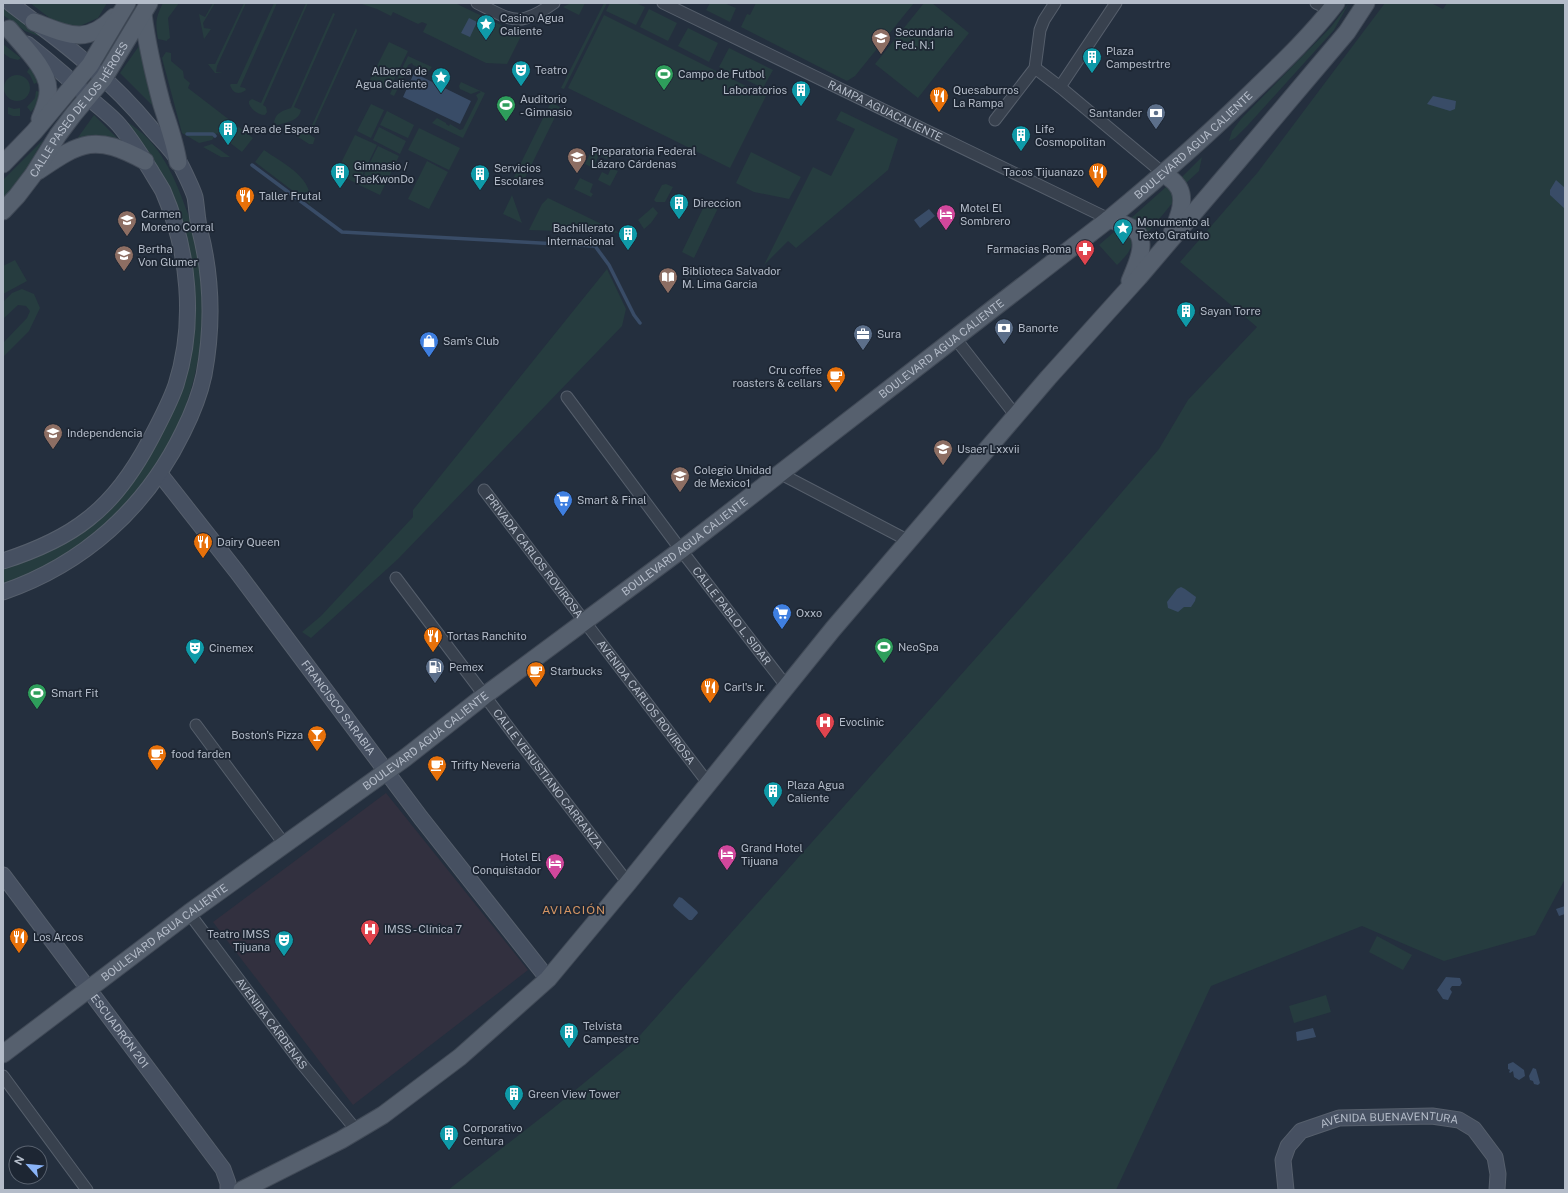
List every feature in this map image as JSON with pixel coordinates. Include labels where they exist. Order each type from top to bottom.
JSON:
[{"type":"main road","points":[[3,592],[19,587],[52,570],[89,548],[123,519],[144,496],[160,474],[190,417],[204,376],[209,340],[209,290],[205,255],[194,196],[178,162],[133,107],[104,78],[90,65],[10,3]]},
{"type":"main road","points":[[242,1190],[357,1131],[383,1115],[460,1057],[548,979],[628,883],[833,630],[1048,378],[1168,243],[1347,32],[1366,3]]},
{"type":"main road","points":[[34,22],[76,36],[87,34],[99,30],[126,4]]},
{"type":"main road","name":"CALLE PASEO DE LOS HÉROES","points":[[3,164],[34,132],[90,65],[126,4]]},
{"type":"main road","name":"BOULEVARD AGUA CALIENTE","points":[[3,1054],[189,913],[285,845],[386,770],[405,758],[484,696],[681,550],[1108,219],[1164,174],[1201,141],[1279,66],[1307,38],[1328,5]]},
{"type":"main road","points":[[146,8],[150,59],[175,144],[178,162]]},
{"type":"main road","name":"CALLE PASEO DE LOS HÉROES","points":[[3,211],[33,175],[58,135],[104,78],[146,8]]},
{"type":"main road","points":[[3,561],[27,554],[59,539],[89,518],[118,490],[142,456],[164,414],[176,384],[188,320],[188,292],[178,230],[162,190],[140,152],[118,125],[88,96],[6,27]]},
{"type":"main road","points":[[6,27],[46,76],[48,88],[47,103],[34,132]]},
{"type":"main road","points":[[33,175],[66,152],[89,145],[105,144],[114,146],[144,161]]},
{"type":"main road","points":[[1164,174],[1181,191],[1182,202],[1177,221],[1168,243]]},
{"type":"main road","points":[[1108,219],[1129,227],[1139,236],[1141,248],[1138,262],[1125,292]]},
{"type":"main road","name":"FRANCISCO SARABIA","points":[[160,474],[232,566],[421,818],[548,979]]},
{"type":"main road","name":"ESCUADRÓN 201","points":[[3,875],[224,1168],[228,1183],[228,1190]]},
{"type":"main road","name":"AVENIDA BUENAVENTURA","points":[[1286,1190],[1283,1160],[1288,1146],[1301,1131],[1339,1118],[1432,1116],[1459,1120],[1474,1130],[1495,1157],[1498,1174],[1497,1190]]},
{"type":"street","points":[[477,3],[514,20],[528,19],[539,14],[554,3]]},
{"type":"street","name":"RAMPA AGUACALIENTE","points":[[663,3],[1108,219]]},
{"type":"street","points":[[995,120],[1035,68],[1040,30],[1044,20],[1055,3]]},
{"type":"street","points":[[1060,87],[1116,3]]},
{"type":"street","points":[[1035,68],[1164,174]]},
{"type":"street","points":[[955,338],[1016,416]]},
{"type":"street","name":"CALLE PABLO L. SIDAR","points":[[567,397],[681,550],[787,687]]},
{"type":"street","points":[[781,474],[909,541]]},
{"type":"street","name":"PRIVADA CARLOS ROVIROSA","points":[[484,490],[584,622]]},
{"type":"street","name":"CALLE VENUSTIANO CARRANZA","points":[[396,578],[484,696],[628,883]]},
{"type":"street","name":"AVENIDA CARLOS ROVIROSA","points":[[584,622],[708,783]]},
{"type":"street","points":[[196,725],[285,845]]},
{"type":"street","name":"AVENIDA CÁRDENAS","points":[[189,913],[302,1064],[357,1131]]},
{"type":"street","points":[[3,1076],[87,1190]]},
{"type":"shaded area","name":"IMSS - Clínica 7","points":[[386,793],[528,970],[353,1105],[213,922]]},
{"type":"green space","points":[[3,3],[44,38],[25,31],[3,15]]},
{"type":"green space","points":[[30,3],[107,3],[98,18],[73,29],[59,25]]},
{"type":"green space","points":[[163,3],[179,3],[168,18],[170,38],[167,41],[158,39],[157,20]]},
{"type":"green space","points":[[213,3],[215,3],[203,23],[204,28],[211,29],[204,39],[199,14],[205,17]]},
{"type":"green space","points":[[244,3],[246,3],[217,66],[216,72],[223,73],[215,73],[208,64],[215,64]]},
{"type":"green space","points":[[274,3],[277,3],[240,87],[245,88],[246,90],[241,93],[236,93],[230,85],[237,84]]},
{"type":"green space","points":[[306,3],[308,3],[263,105],[266,107],[267,112],[265,115],[260,114],[252,108],[249,101],[252,99],[261,103]]},
{"type":"green space","points":[[359,3],[455,3],[507,28],[525,28],[507,64],[486,63],[423,32],[427,24],[422,22],[418,24],[393,12],[391,16],[377,9]]},
{"type":"green space","points":[[571,3],[585,3],[579,15],[563,7]]},
{"type":"green space","points":[[604,3],[607,3],[564,89],[561,88]]},
{"type":"green space","points":[[610,3],[636,3],[645,7],[636,25],[606,11]]},
{"type":"green space","points":[[710,3],[724,3],[736,8],[730,22],[706,10]]},
{"type":"green space","points":[[756,3],[914,3],[855,76],[847,81],[741,27],[747,14],[750,15]]},
{"type":"green space","points":[[924,3],[932,3],[969,33],[918,98],[875,64]]},
{"type":"green space","points":[[1349,3],[1334,30],[1248,125],[1235,138],[1229,141],[1232,131],[1241,119],[1331,27]]},
{"type":"green space","points":[[1385,3],[1431,3],[1443,9],[1447,3],[1565,3],[1565,879],[1535,935],[1444,961],[1362,926],[1211,986],[1116,1190],[448,1190],[551,1110],[634,1042],[1073,549],[1159,449],[1188,400],[1257,327],[1180,262],[1258,172]]},
{"type":"green space","points":[[649,9],[677,23],[668,41],[640,27]]},
{"type":"green space","points":[[333,13],[335,14],[294,107],[301,110],[300,114],[295,119],[277,125],[274,122],[276,116],[280,112],[291,108]]},
{"type":"green space","name":"Campo de Futbol","points":[[604,15],[766,96],[730,168],[568,88]]},
{"type":"green space","points":[[356,28],[357,31],[310,135],[315,138],[313,144],[309,144],[295,135],[294,130],[299,129],[308,134]]},
{"type":"green space","points":[[688,28],[718,43],[709,62],[678,46]]},
{"type":"green space","points":[[389,42],[408,51],[389,90],[370,80]]},
{"type":"green space","points":[[3,44],[21,58],[18,60],[10,58],[3,53]]},
{"type":"green space","points":[[139,46],[156,109],[120,73]]},
{"type":"green space","points":[[729,48],[773,70],[763,88],[719,67]]},
{"type":"green space","points":[[166,52],[171,53],[171,61],[183,71],[184,78],[190,83],[188,88],[253,138],[242,152],[217,133],[212,140],[199,143],[182,133],[162,58]]},
{"type":"green space","points":[[408,56],[432,67],[428,72],[413,65],[412,63],[408,65],[403,79],[401,78],[400,84],[394,96],[390,94]]},
{"type":"green space","points":[[30,67],[40,81],[34,84],[27,72]]},
{"type":"green space","points":[[17,75],[26,79],[30,88],[26,97],[17,101],[8,97],[4,88],[8,79]]},
{"type":"green space","points":[[461,82],[485,93],[463,138],[432,123],[437,118],[449,126],[450,124],[460,130],[463,129],[478,99],[476,95],[481,92],[479,91],[471,94],[460,89],[459,86]]},
{"type":"green space","points":[[36,91],[41,92],[37,104],[31,112],[27,107],[35,98]]},
{"type":"green space","points":[[551,102],[560,107],[522,184],[513,179]]},
{"type":"green space","points":[[371,104],[384,110],[371,138],[357,131]]},
{"type":"green space","points":[[8,107],[14,109],[20,108],[20,116],[8,114]]},
{"type":"green space","points":[[387,111],[414,125],[408,138],[380,125]]},
{"type":"green space","points":[[841,111],[898,139],[888,170],[796,248],[788,241],[764,265],[813,167],[831,176],[855,129],[836,120]]},
{"type":"green space","points":[[94,115],[121,142],[74,143]]},
{"type":"green space","points":[[125,121],[148,138],[165,161],[178,187],[195,238],[200,264],[202,316],[196,369],[190,394],[181,418],[163,452],[132,497],[109,524],[74,551],[40,569],[3,585],[3,568],[22,562],[86,523],[167,413],[191,275]]},
{"type":"green space","points":[[379,127],[406,141],[400,154],[373,140]]},
{"type":"green space","points":[[419,128],[460,148],[449,170],[408,150]]},
{"type":"green space","points":[[355,135],[377,145],[358,184],[336,173]]},
{"type":"green space","points":[[44,139],[26,170],[3,200],[3,180]]},
{"type":"green space","points":[[212,144],[230,157],[221,157],[203,147]]},
{"type":"green space","points":[[594,145],[611,153],[607,159],[599,155],[593,168],[585,164]]},
{"type":"green space","points":[[378,146],[399,156],[380,195],[359,185]]},
{"type":"green space","points":[[264,150],[288,166],[302,178],[310,194],[310,204],[255,162]]},
{"type":"green space","points":[[751,152],[801,177],[789,199],[754,192],[736,183]]},
{"type":"green space","points":[[1202,157],[1199,171],[1186,183],[1180,179]]},
{"type":"green space","points":[[427,161],[448,172],[429,209],[408,199]]},
{"type":"green space","points":[[611,168],[618,171],[610,186],[598,180],[602,172],[608,175]]},
{"type":"green space","points":[[580,178],[593,184],[590,192],[593,194],[591,197],[574,189]]},
{"type":"green space","points":[[666,184],[673,187],[665,202],[656,202],[654,200],[662,185]]},
{"type":"green space","points":[[1166,187],[1174,194],[1174,201],[1146,235],[1130,219]]},
{"type":"green space","points":[[512,195],[522,223],[503,214]]},
{"type":"green space","points":[[548,198],[620,233],[529,230],[542,204]]},
{"type":"green space","points":[[706,202],[718,208],[694,258],[682,252]]},
{"type":"green space","points":[[653,207],[658,213],[651,223],[644,229],[638,220]]},
{"type":"green space","points":[[1121,230],[1132,239],[1132,243],[1128,254],[1117,265],[1099,245],[1114,232]]},
{"type":"green space","points":[[15,260],[27,281],[3,294],[3,266]]},
{"type":"green space","points":[[607,269],[626,309],[622,326],[398,559],[311,638],[302,632],[321,616],[413,517],[413,510]]},
{"type":"green space","points":[[22,289],[34,294],[40,308],[29,331],[3,357],[3,343],[27,318],[30,311],[26,306],[18,305],[3,319],[3,302],[12,293]]},
{"type":"green space","points":[[1377,936],[1412,955],[1403,970],[1369,952]]},
{"type":"green space","points":[[1326,995],[1331,1012],[1294,1023],[1289,1006]]},
{"type":"water","points":[[469,18],[477,22],[470,37],[461,33]]},
{"type":"water","points":[[414,73],[471,101],[460,124],[403,97]]},
{"type":"water","points":[[1433,96],[1456,101],[1455,109],[1450,111],[1427,104]]},
{"type":"water","points":[[1556,180],[1565,188],[1565,209],[1550,195],[1550,190]]},
{"type":"water","points":[[929,209],[935,216],[920,228],[914,220]]},
{"type":"water","points":[[1181,587],[1196,597],[1191,607],[1184,607],[1178,612],[1168,608],[1167,602],[1177,589]]},
{"type":"water","points":[[679,897],[697,911],[698,913],[692,920],[689,920],[674,907],[673,905]]},
{"type":"water","points":[[1565,906],[1565,914],[1559,916],[1556,909]]},
{"type":"water","points":[[1446,977],[1460,978],[1462,983],[1460,986],[1452,986],[1450,989],[1452,992],[1448,1000],[1443,999],[1437,990]]},
{"type":"water","points":[[1313,1028],[1316,1037],[1297,1041],[1296,1032]]},
{"type":"water","points":[[1513,1062],[1524,1070],[1525,1076],[1519,1080],[1514,1077],[1513,1071],[1510,1073],[1510,1070],[1508,1069],[1508,1064]]},
{"type":"water","points":[[1533,1068],[1536,1069],[1540,1083],[1538,1085],[1534,1084],[1533,1081],[1530,1080],[1529,1076]]},
{"type":"waterway","points":[[187,134],[213,134],[215,136]]},
{"type":"waterway","points":[[252,165],[342,232],[595,246],[609,265],[634,315],[640,323]]},
{"type":"place","name":"Casino Agua Caliente","points":[[486,41]]},
{"type":"place","name":"Secundaria Fed. N.1","points":[[881,55]]},
{"type":"place","name":"Plaza Campestrtre","points":[[1092,74]]},
{"type":"place","name":"Teatro","points":[[521,87]]},
{"type":"place","name":"Campo de Futbol","points":[[664,91]]},
{"type":"place","name":"Alberca de Agua Caliente","points":[[441,94]]},
{"type":"place","name":"Laboratorios","points":[[801,107]]},
{"type":"place","name":"Quesaburros La Rampa","points":[[939,113]]},
{"type":"place","name":"Auditorio - Gimnasio","points":[[506,122]]},
{"type":"place","name":"Santander","points":[[1156,130]]},
{"type":"place","name":"Area de Espera","points":[[228,146]]},
{"type":"place","name":"Life Cosmopolitan","points":[[1021,152]]},
{"type":"place","name":"Preparatoria Federal Lázaro Cárdenas","points":[[577,174]]},
{"type":"place","name":"Gimnasio / TaeKwonDo","points":[[340,189]]},
{"type":"place","name":"Tacos Tijuanazo","points":[[1098,189]]},
{"type":"place","name":"Servicios Escolares","points":[[480,191]]},
{"type":"place","name":"Taller Frutal","points":[[245,213]]},
{"type":"place","name":"Direccion","points":[[679,220]]},
{"type":"place","name":"Motel El Sombrero","points":[[946,231]]},
{"type":"place","name":"Carmen Moreno Corral","points":[[127,237]]},
{"type":"place","name":"Monumento al Texto Gratuito","points":[[1123,245]]},
{"type":"place","name":"Bachillerato Internacional","points":[[628,251]]},
{"type":"place","name":"Farmacias Roma","points":[[1085,266]]},
{"type":"place","name":"Bertha Von Glumer","points":[[124,272]]},
{"type":"place","name":"Biblioteca Salvador M. Lima Garcia","points":[[668,294]]},
{"type":"place","name":"Sayan Torre","points":[[1186,328]]},
{"type":"place","name":"Banorte","points":[[1004,345]]},
{"type":"place","name":"Sura","points":[[863,351]]},
{"type":"place","name":"Sam's Club","points":[[429,358]]},
{"type":"place","name":"Cru coffee roasters & cellars","points":[[836,393]]},
{"type":"place","name":"Independencia","points":[[53,450]]},
{"type":"place","name":"Usaer Lxxvii","points":[[943,466]]},
{"type":"place","name":"Colegio Unidad de Mexico1","points":[[680,493]]},
{"type":"place","name":"Smart & Final","points":[[563,517]]},
{"type":"place","name":"Dairy Queen","points":[[203,559]]},
{"type":"place","name":"Oxxo","points":[[782,630]]},
{"type":"place","name":"Tortas Ranchito","points":[[433,653]]},
{"type":"place","name":"NeoSpa","points":[[884,664]]},
{"type":"place","name":"Cinemex","points":[[195,665]]},
{"type":"place","name":"Pemex","points":[[435,684]]},
{"type":"place","name":"Starbucks","points":[[536,688]]},
{"type":"place","name":"Carl's Jr.","points":[[710,704]]},
{"type":"place","name":"Smart Fit","points":[[37,710]]},
{"type":"place","name":"Evoclinic","points":[[825,739]]},
{"type":"place","name":"Boston's Pizza","points":[[317,752]]},
{"type":"place","name":"food farden","points":[[157,771]]},
{"type":"place","name":"Trifty Neveria","points":[[437,782]]},
{"type":"place","name":"Plaza Agua Caliente","points":[[773,808]]},
{"type":"place","name":"Grand Hotel Tijuana","points":[[727,871]]},
{"type":"place","name":"Hotel El Conquistador","points":[[555,880]]},
{"type":"place","name":"IMSS - Clínica 7","points":[[370,946]]},
{"type":"place","name":"Los Arcos","points":[[19,954]]},
{"type":"place","name":"Teatro IMSS Tijuana","points":[[284,957]]},
{"type":"place","name":"Telvista Campestre","points":[[569,1049]]},
{"type":"place","name":"Green View Tower","points":[[514,1111]]},
{"type":"place","name":"Corporativo Centura","points":[[449,1151]]},
{"type":"district","name":"AVIACIÓN","points":[[574,910]]}]
